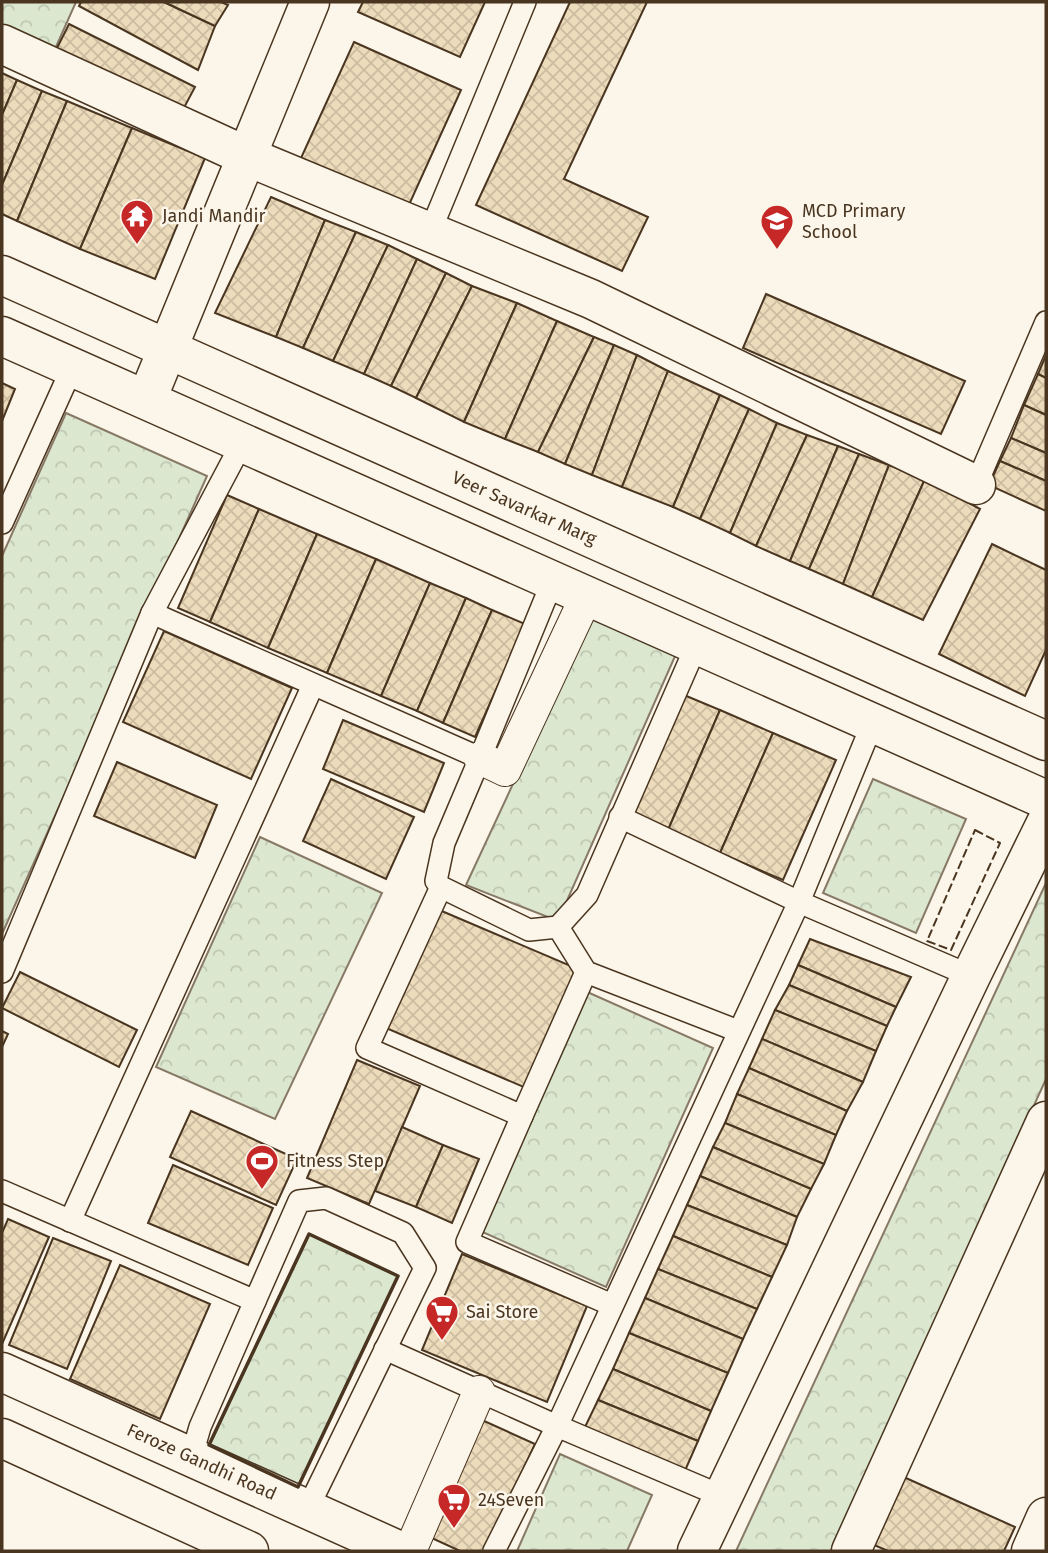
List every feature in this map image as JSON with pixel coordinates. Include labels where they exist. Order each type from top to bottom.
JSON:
[{"type":"street","points":[[146,399],[310,2]]},
{"type":"street","points":[[2,44],[246,156],[591,299],[976,485]]},
{"type":"street","name":"Veer Savarkar Marg","points":[[2,275],[1046,741]]},
{"type":"street","points":[[2,336],[1046,800]]},
{"type":"street","points":[[480,758],[505,770],[587,595]]},
{"type":"street","points":[[698,1551],[1046,823]]},
{"type":"street","points":[[851,1551],[1046,1121]]},
{"type":"street","name":"Feroze Gandhi Road","points":[[2,1372],[400,1551]]},
{"type":"street","points":[[410,1551],[480,1392]]},
{"type":"street","points":[[2,1438],[249,1551]]},
{"type":"street","points":[[1031,1551],[1046,1517]]},
{"type":"lane","points":[[430,232],[525,2]]},
{"type":"lane","points":[[976,485],[1046,322]]},
{"type":"lane","points":[[2,523],[72,368]]},
{"type":"lane","points":[[2,972],[152,613],[242,443]]},
{"type":"lane","points":[[552,580],[444,843],[436,881],[441,887],[529,930],[558,926],[587,895],[697,644]]},
{"type":"lane","points":[[152,613],[480,758]]},
{"type":"lane","points":[[69,1221],[313,685]]},
{"type":"lane","points":[[494,1551],[556,1426],[799,902],[873,722]]},
{"type":"lane","points":[[621,817],[799,902],[971,976]]},
{"type":"lane","points":[[441,887],[367,1048],[522,1116]]},
{"type":"lane","points":[[558,926],[586,972],[738,1031]]},
{"type":"lane","points":[[586,972],[467,1242],[612,1305]]},
{"type":"lane","points":[[2,1191],[255,1301]]},
{"type":"lane","points":[[191,1458],[200,1427],[299,1201],[326,1198],[403,1233],[425,1268],[307,1510]]},
{"type":"lane","points":[[385,1349],[556,1426],[724,1497]]},
{"type":"green space","points":[[2,2],[76,2],[51,58],[2,35]]},
{"type":"green space","points":[[66,413],[207,476],[2,934],[2,556]]},
{"type":"green space","points":[[591,616],[676,654],[558,921],[466,885]]},
{"type":"green space","points":[[873,779],[966,819],[916,933],[823,893]]},
{"type":"green space","points":[[260,837],[382,893],[275,1119],[156,1067]]},
{"type":"green space","points":[[1046,883],[1046,1079],[831,1551],[736,1551]]},
{"type":"green space","points":[[585,991],[713,1048],[606,1287],[478,1230]]},
{"type":"green space","points":[[309,1234],[398,1276],[298,1487],[209,1445]]},
{"type":"green space","points":[[560,1454],[652,1495],[627,1551],[517,1551]]},
{"type":"building","points":[[81,2],[164,2],[215,26],[198,70],[79,6]]},
{"type":"building","points":[[164,2],[221,2],[228,5],[215,26]]},
{"type":"building","points":[[363,2],[485,2],[460,57],[358,12]]},
{"type":"building","points":[[570,2],[647,2],[564,179],[648,217],[622,271],[476,205]]},
{"type":"building","points":[[69,24],[195,87],[178,119],[53,56]]},
{"type":"building","points":[[354,42],[461,90],[408,207],[301,158]]},
{"type":"building","points":[[2,73],[17,80],[2,115]]},
{"type":"building","points":[[17,80],[42,91],[2,185],[2,115]]},
{"type":"building","points":[[42,91],[67,101],[17,221],[2,214],[2,185]]},
{"type":"building","points":[[67,101],[132,128],[80,249],[17,221]]},
{"type":"building","points":[[132,128],[205,158],[155,279],[80,249]]},
{"type":"building","points":[[271,197],[325,220],[276,337],[215,313]]},
{"type":"building","points":[[325,220],[356,232],[303,348],[276,337]]},
{"type":"building","points":[[356,232],[388,245],[333,361],[303,348]]},
{"type":"building","points":[[388,245],[417,259],[364,374],[333,361]]},
{"type":"building","points":[[417,259],[446,273],[391,386],[364,374]]},
{"type":"building","points":[[446,273],[472,286],[416,398],[391,386]]},
{"type":"building","points":[[472,286],[517,303],[464,422],[416,398]]},
{"type":"building","points":[[766,294],[965,381],[941,434],[743,348]]},
{"type":"building","points":[[517,303],[557,321],[505,439],[464,422]]},
{"type":"building","points":[[557,321],[594,337],[538,452],[505,439]]},
{"type":"building","points":[[594,337],[614,345],[565,464],[538,452]]},
{"type":"building","points":[[614,345],[637,355],[592,475],[565,464]]},
{"type":"building","points":[[637,355],[668,371],[622,487],[592,475]]},
{"type":"building","points":[[1046,355],[1046,378],[1038,374]]},
{"type":"building","points":[[668,371],[720,395],[673,507],[622,487]]},
{"type":"building","points":[[1038,374],[1046,378],[1046,415],[1024,405]]},
{"type":"building","points":[[2,383],[15,389],[2,421]]},
{"type":"building","points":[[720,395],[749,409],[700,519],[673,507]]},
{"type":"building","points":[[1024,405],[1046,415],[1046,453],[1011,438]]},
{"type":"building","points":[[749,409],[777,423],[730,533],[700,519]]},
{"type":"building","points":[[777,423],[807,435],[756,546],[730,533]]},
{"type":"building","points":[[807,435],[838,446],[790,561],[756,546]]},
{"type":"building","points":[[1011,438],[1046,453],[1046,481],[1000,461]]},
{"type":"building","points":[[838,446],[859,454],[809,569],[790,561]]},
{"type":"building","points":[[859,454],[889,465],[843,584],[809,569]]},
{"type":"building","points":[[1000,461],[1046,481],[1046,511],[989,485]]},
{"type":"building","points":[[889,465],[925,479],[872,597],[843,584]]},
{"type":"building","points":[[925,479],[980,509],[923,620],[872,597]]},
{"type":"building","points":[[227,495],[259,509],[210,622],[178,608]]},
{"type":"building","points":[[259,509],[317,534],[268,648],[210,622]]},
{"type":"building","points":[[317,534],[376,559],[327,673],[268,648]]},
{"type":"building","points":[[992,544],[1046,570],[1046,650],[1025,696],[939,654]]},
{"type":"building","points":[[376,559],[430,583],[381,696],[327,673]]},
{"type":"building","points":[[430,583],[466,598],[417,711],[381,696]]},
{"type":"building","points":[[466,598],[492,610],[443,723],[417,711]]},
{"type":"building","points":[[492,610],[525,624],[475,737],[443,723]]},
{"type":"building","points":[[164,631],[292,688],[251,779],[123,722]]},
{"type":"building","points":[[684,695],[720,710],[668,830],[632,815]]},
{"type":"building","points":[[720,710],[773,733],[720,853],[668,830]]},
{"type":"building","points":[[343,720],[444,763],[424,812],[323,769]]},
{"type":"building","points":[[773,733],[836,760],[783,880],[720,853]]},
{"type":"building","points":[[117,762],[217,805],[195,858],[94,816]]},
{"type":"building","points":[[331,779],[414,817],[386,879],[303,841]]},
{"type":"building","points":[[437,909],[585,972],[533,1091],[386,1028]]},
{"type":"building","points":[[810,939],[911,977],[896,1007],[798,965]]},
{"type":"building","points":[[798,965],[896,1007],[887,1026],[789,985]]},
{"type":"building","points":[[20,972],[137,1030],[119,1067],[2,1008]]},
{"type":"building","points":[[789,985],[887,1026],[876,1051],[775,1010]]},
{"type":"building","points":[[775,1010],[876,1051],[863,1082],[762,1039]]},
{"type":"building","points":[[2,1031],[8,1034],[2,1047]]},
{"type":"building","points":[[762,1039],[863,1082],[847,1111],[749,1068]]},
{"type":"building","points":[[357,1060],[420,1086],[369,1204],[307,1178]]},
{"type":"building","points":[[749,1068],[847,1111],[836,1135],[737,1094]]},
{"type":"building","points":[[737,1094],[836,1135],[824,1164],[725,1123]]},
{"type":"building","points":[[191,1111],[297,1159],[276,1205],[170,1157]]},
{"type":"building","points":[[725,1123],[824,1164],[811,1189],[713,1147]]},
{"type":"building","points":[[402,1127],[443,1145],[416,1207],[375,1191]]},
{"type":"building","points":[[443,1145],[479,1159],[452,1223],[416,1207]]},
{"type":"building","points":[[713,1147],[811,1189],[797,1217],[700,1176]]},
{"type":"building","points":[[173,1165],[273,1208],[248,1265],[148,1223]]},
{"type":"building","points":[[700,1176],[797,1217],[787,1245],[687,1205]]},
{"type":"building","points":[[687,1205],[787,1245],[772,1277],[673,1236]]},
{"type":"building","points":[[8,1219],[49,1237],[2,1344],[2,1233]]},
{"type":"building","points":[[673,1236],[772,1277],[757,1309],[658,1269]]},
{"type":"building","points":[[53,1238],[111,1261],[67,1369],[9,1345]]},
{"type":"building","points":[[462,1254],[587,1306],[547,1402],[422,1350]]},
{"type":"building","points":[[120,1265],[210,1304],[160,1419],[70,1379]]},
{"type":"building","points":[[658,1269],[757,1309],[743,1339],[645,1298]]},
{"type":"building","points":[[645,1298],[743,1339],[728,1373],[629,1333]]},
{"type":"building","points":[[629,1333],[728,1373],[711,1411],[613,1369]]},
{"type":"building","points":[[613,1369],[711,1411],[698,1441],[598,1400]]},
{"type":"building","points":[[598,1400],[698,1441],[684,1473],[585,1427]]},
{"type":"building","points":[[473,1416],[535,1444],[485,1551],[460,1551],[425,1535]]},
{"type":"building","points":[[897,1474],[1015,1527],[1004,1551],[888,1551],[867,1542]]},
{"type":"fence","points":[[975,830],[1000,843],[951,950],[927,941],[975,830]]},
{"type":"wall","points":[[309,1234],[398,1276],[298,1487],[209,1445],[309,1234]]},
{"type":"place","name":"Jandi Mandir","points":[[137,246]]},
{"type":"place","name":"MCD Primary School","points":[[777,251]]},
{"type":"place","name":"Fitness Step","points":[[262,1191]]},
{"type":"place","name":"Sai Store","points":[[442,1342]]},
{"type":"place","name":"24Seven","points":[[454,1530]]}]
